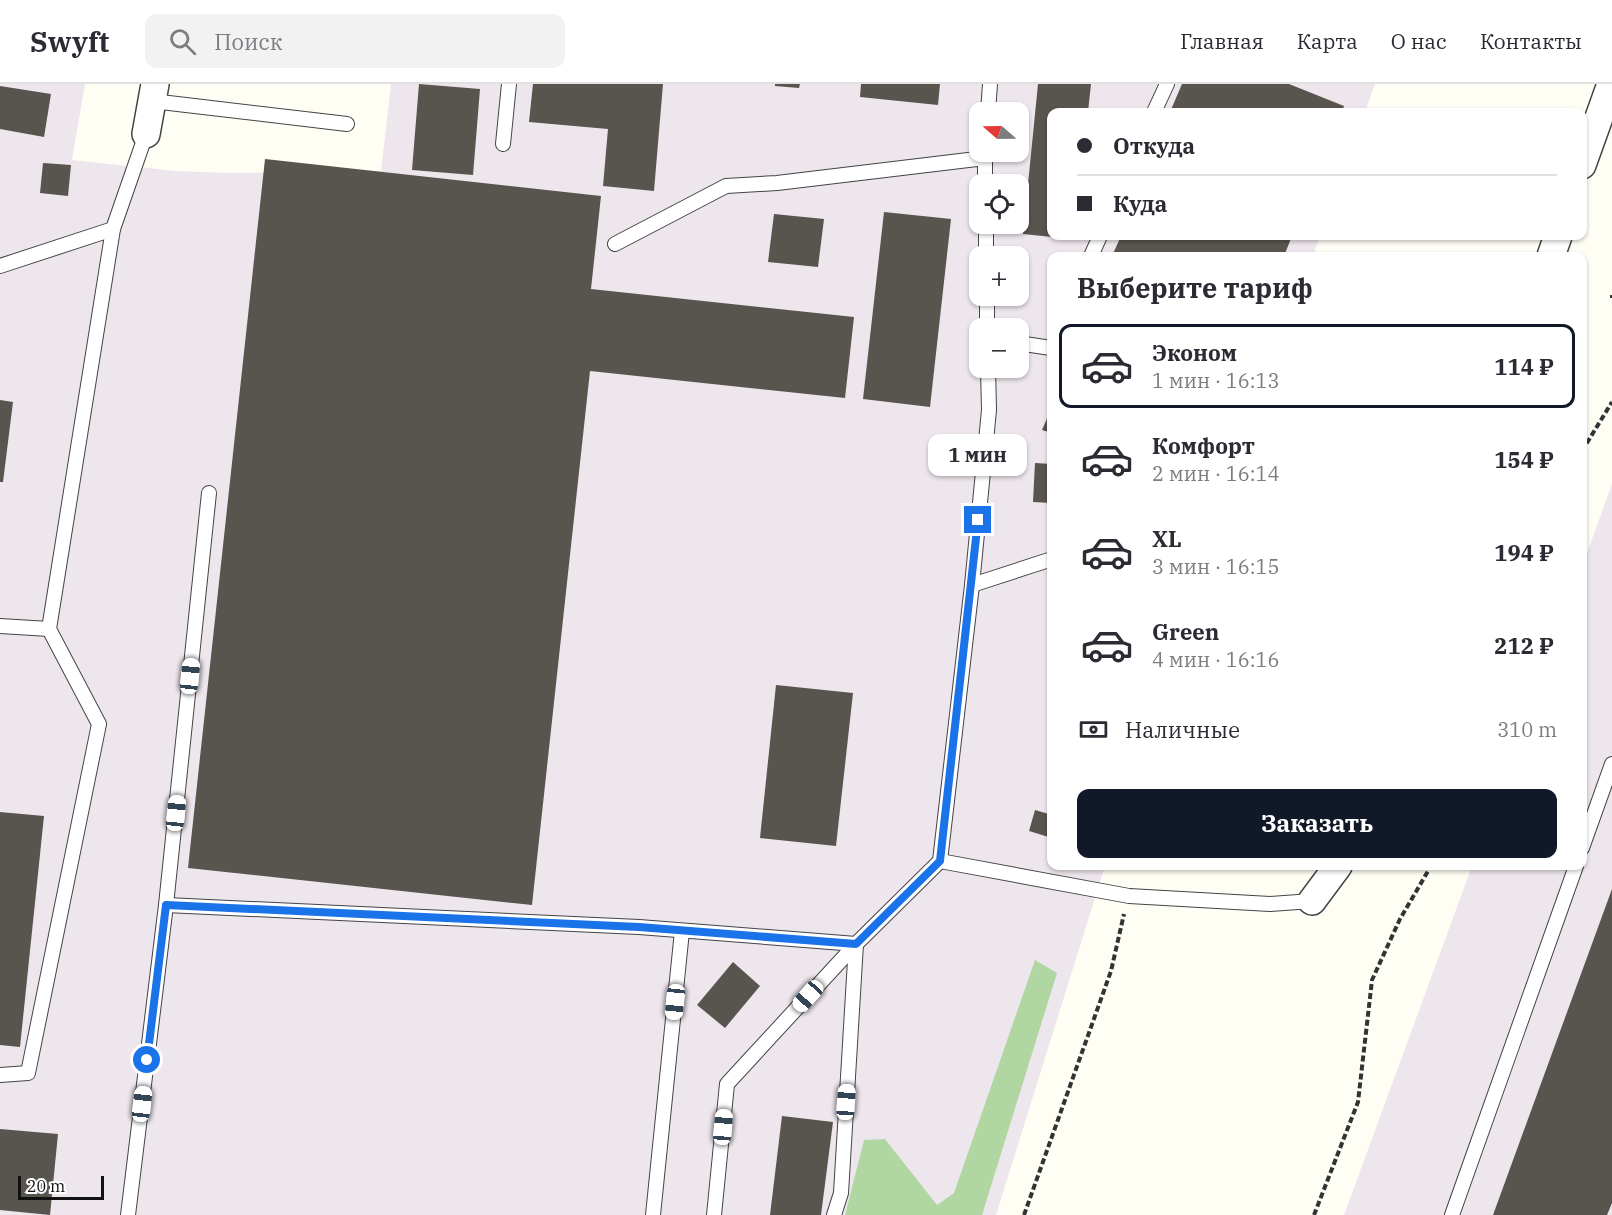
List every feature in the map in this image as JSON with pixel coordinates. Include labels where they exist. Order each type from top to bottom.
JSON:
[{"type":"street","points":[[1587,151],[1611,84]]},
{"type":"street","points":[[146,134],[154,92]]},
{"type":"street","points":[[1312,901],[1335,870]]},
{"type":"lane","points":[[503,144],[510,84]]},
{"type":"lane","points":[[989,102],[990,84]]},
{"type":"lane","points":[[1156,108],[1167,84]]},
{"type":"lane","points":[[154,92],[347,124]]},
{"type":"lane","points":[[0,1075],[28,1073],[99,724],[50,629],[113,229],[146,134]]},
{"type":"lane","points":[[615,244],[726,186],[777,183],[969,157]]},
{"type":"lane","points":[[0,266],[113,229]]},
{"type":"lane","points":[[1029,345],[1047,347]]},
{"type":"lane","points":[[714,1215],[727,1084],[856,944],[940,861],[972,585],[988,410],[988,378]]},
{"type":"lane","points":[[128,1215],[166,905],[209,493]]},
{"type":"lane","points":[[972,585],[1047,561]]},
{"type":"lane","points":[[0,626],[50,629]]},
{"type":"lane","points":[[1587,834],[1612,765]]},
{"type":"lane","points":[[940,861],[1129,896],[1270,904],[1312,901]]},
{"type":"lane","points":[[1452,1215],[1575,870]]},
{"type":"lane","points":[[166,905],[604,925],[856,944]]},
{"type":"lane","points":[[653,1215],[682,931]]},
{"type":"lane","points":[[834,1215],[840,1193],[856,944]]},
{"type":"path","points":[[1587,443],[1612,402]]},
{"type":"path","points":[[1314,1215],[1358,1102],[1372,980],[1400,920],[1429,870]]},
{"type":"path","points":[[1024,1215],[1111,971],[1129,896]]},
{"type":"shaded area","points":[[0,84],[85,84],[72,160],[176,171],[231,173],[381,171],[391,84],[1375,84],[1366,108],[1047,108],[1047,240],[1319,240],[1314,252],[1047,252],[1047,870],[1104,870],[996,1215],[0,1215]]},
{"type":"shaded area","points":[[1612,484],[1612,1215],[1344,1215],[1471,870],[1587,870],[1587,553]]},
{"type":"green space","points":[[1035,960],[1057,973],[982,1215],[845,1215],[864,1140],[885,1139],[937,1205],[954,1193]]},
{"type":"building","points":[[419,84],[480,89],[473,175],[412,170]]},
{"type":"building","points":[[533,84],[663,84],[654,191],[603,186],[608,129],[529,122]]},
{"type":"building","points":[[775,84],[800,84],[799,88],[775,86]]},
{"type":"building","points":[[861,84],[940,84],[938,105],[860,97]]},
{"type":"building","points":[[1038,84],[1091,84],[1088,108],[1047,108],[1047,236],[1023,234],[1029,234],[1029,174]]},
{"type":"building","points":[[1182,84],[1289,84],[1344,106],[1343,108],[1172,108]]},
{"type":"building","points":[[0,86],[51,94],[44,137],[0,129]]},
{"type":"building","points":[[265,159],[601,196],[591,289],[854,317],[845,398],[590,371],[532,905],[188,868]]},
{"type":"building","points":[[43,163],[71,165],[68,196],[40,193]]},
{"type":"building","points":[[884,212],[951,219],[930,407],[863,399]]},
{"type":"building","points":[[774,214],[824,219],[818,267],[768,262]]},
{"type":"building","points":[[1119,240],[1290,240],[1286,252],[1114,252]]},
{"type":"building","points":[[0,400],[13,402],[3,482],[0,482]]},
{"type":"building","points":[[1047,418],[1047,432],[1042,430]]},
{"type":"building","points":[[1035,463],[1047,464],[1047,503],[1033,502]]},
{"type":"building","points":[[776,685],[853,693],[836,846],[760,838]]},
{"type":"building","points":[[1035,810],[1047,814],[1047,836],[1029,831]]},
{"type":"building","points":[[0,812],[44,816],[20,1047],[0,1045]]},
{"type":"building","points":[[1612,889],[1612,1203],[1607,1215],[1493,1215]]},
{"type":"building","points":[[733,962],[760,986],[725,1028],[697,1005]]},
{"type":"building","points":[[782,1116],[833,1122],[821,1215],[770,1215]]},
{"type":"building","points":[[0,1129],[58,1134],[50,1215],[0,1210]]},
{"type":"route","points":[[147,1060],[166,905],[639,927],[856,944],[940,861],[978,520]]}]
